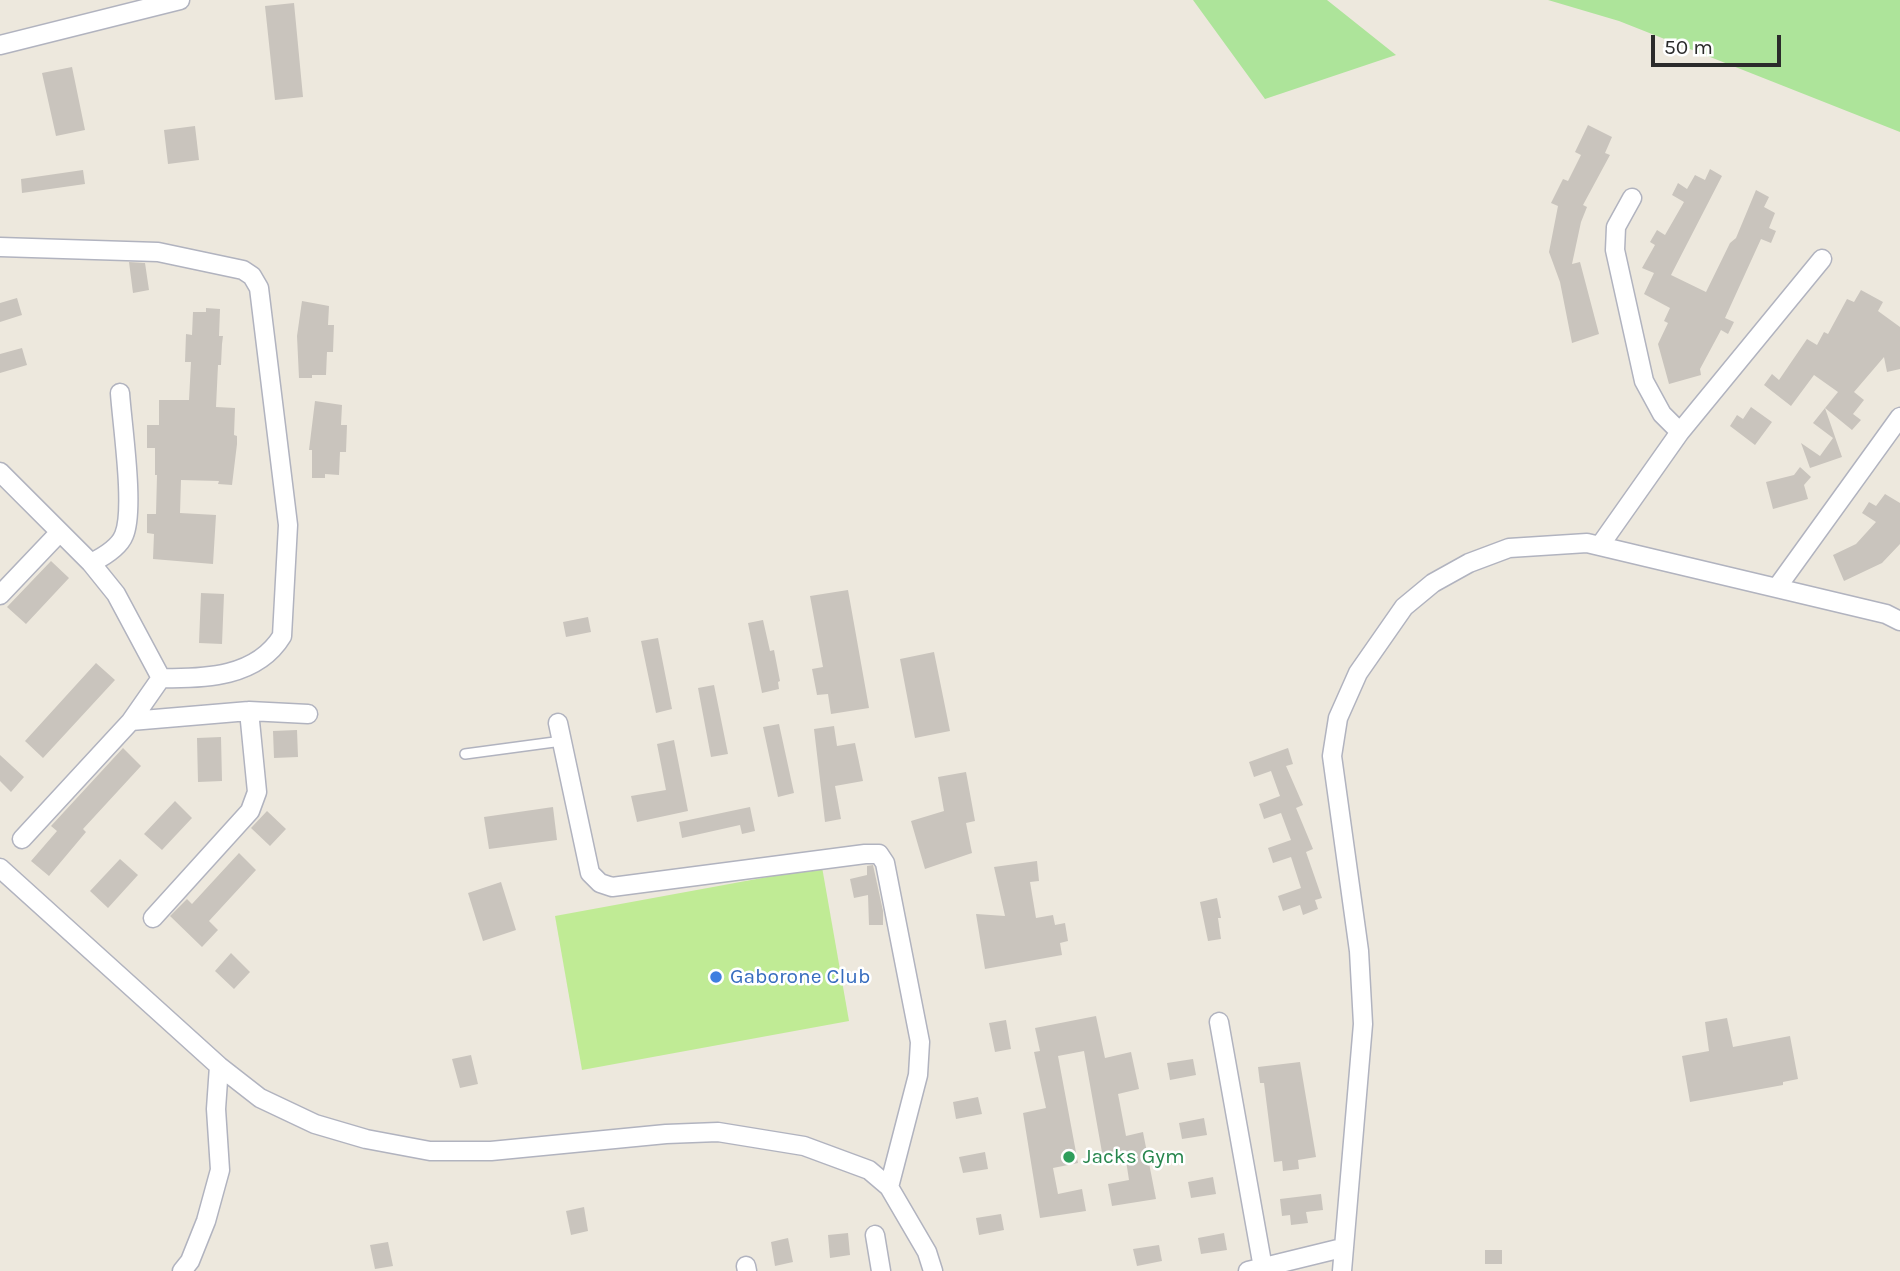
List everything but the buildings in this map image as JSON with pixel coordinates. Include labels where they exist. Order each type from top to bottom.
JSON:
[{"type":"street","points":[[0,45],[180,0]]},
{"type":"street","points":[[1632,198],[1616,227],[1615,250],[1644,381],[1662,414],[1680,432]]},
{"type":"street","points":[[0,247],[158,252],[243,270],[252,276],[259,288],[288,526],[282,636],[274,650],[250,667],[202,678],[161,678]]},
{"type":"street","points":[[1601,544],[1680,432],[1822,259]]},
{"type":"street","points":[[92,563],[109,553],[124,535],[128,506],[120,393]]},
{"type":"street","points":[[1778,586],[1900,417]]},
{"type":"street","points":[[0,472],[92,563],[116,594],[161,678]]},
{"type":"street","points":[[0,595],[59,533]]},
{"type":"street","points":[[1342,1271],[1363,1024],[1359,951],[1334,786],[1332,756],[1338,718],[1358,673],[1404,607],[1433,583],[1469,563],[1509,548],[1561,543],[1601,544],[1778,586],[1886,614],[1900,621]]},
{"type":"street","points":[[22,839],[131,721],[161,678]]},
{"type":"street","points":[[131,721],[249,711],[308,714]]},
{"type":"street","points":[[153,918],[250,811],[257,792],[249,711]]},
{"type":"street","points":[[558,723],[590,873],[600,883],[612,887],[879,854],[885,863],[920,1042],[918,1074],[889,1187]]},
{"type":"street","points":[[0,868],[219,1066],[260,1098],[315,1124],[366,1139],[417,1148],[491,1151],[666,1134],[731,1133],[826,1152],[869,1170],[889,1187],[927,1252],[933,1271]]},
{"type":"street","points":[[1219,1022],[1256,1270],[1342,1248]]},
{"type":"street","points":[[183,1271],[190,1261],[206,1221],[220,1170],[216,1109],[219,1066]]},
{"type":"street","points":[[875,1235],[881,1271]]},
{"type":"lane","points":[[465,754],[562,741]]},
{"type":"green space","points":[[1193,0],[1327,0],[1396,55],[1265,99]]},
{"type":"green space","points":[[1548,0],[1900,0],[1900,132],[1619,21]]},
{"type":"green space","points":[[822,867],[849,1021],[582,1070],[555,916]]},
{"type":"place","name":"Gaborone Club","points":[[716,977]]},
{"type":"place","name":"Jacks Gym","points":[[1069,1157]]}]
